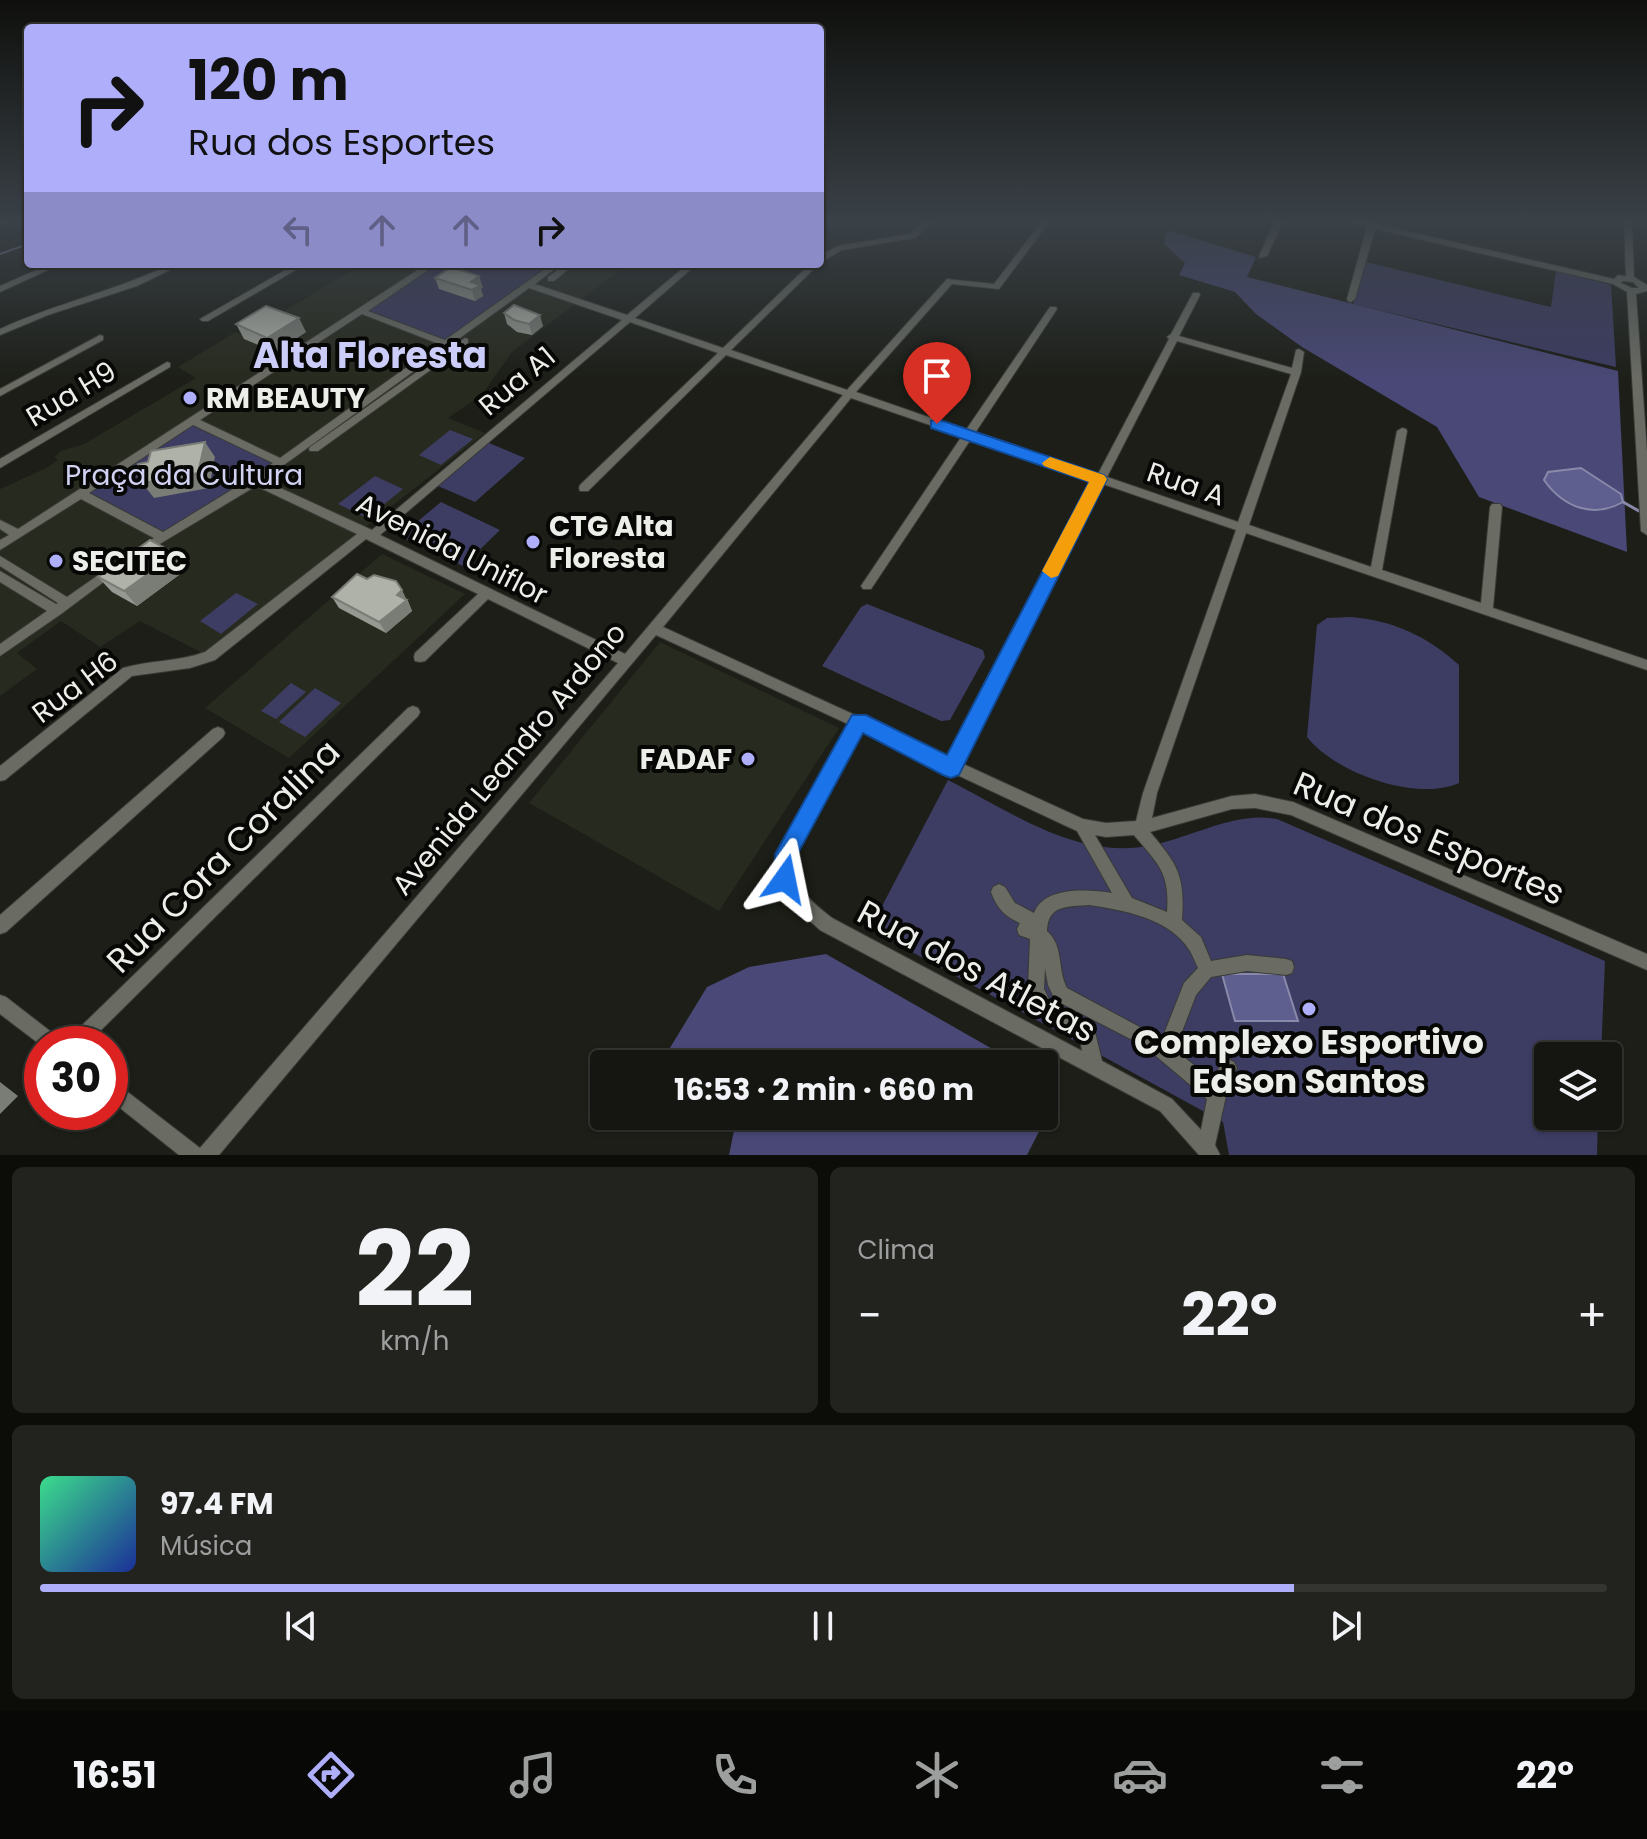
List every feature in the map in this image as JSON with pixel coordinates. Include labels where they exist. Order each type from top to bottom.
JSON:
[{"type":"street","points":[[0,289],[32,275]]},
{"type":"street","points":[[0,332],[48,309],[124,290],[155,275]]},
{"type":"street","points":[[205,319],[283,275]]},
{"type":"street","points":[[0,546],[9,529],[401,275]]},
{"type":"street","points":[[9,529],[79,493],[416,275]]},
{"type":"street","points":[[314,449],[546,275]]},
{"type":"street","points":[[131,558],[255,481],[446,344],[553,275]]},
{"type":"street","name":"Rua A1","points":[[189,665],[210,656],[370,533],[680,275]]},
{"type":"street","points":[[584,488],[803,275]]},
{"type":"street","name":"Avenida Leandro Ardono","points":[[207,1155],[627,661],[849,394],[950,281],[996,287],[1005,275]]},
{"type":"street","points":[[1351,299],[1358,275]]},
{"type":"street","points":[[1586,275],[1616,282],[1631,291],[1646,288]]},
{"type":"street","points":[[1616,282],[1618,278],[1630,278],[1646,288]]},
{"type":"street","name":"Rua A","points":[[534,286],[1647,665]]},
{"type":"street","points":[[1631,291],[1647,531]]},
{"type":"street","points":[[951,768],[1196,295]]},
{"type":"street","points":[[867,586],[966,434],[1053,309]]},
{"type":"street","points":[[361,311],[446,344]]},
{"type":"street","points":[[1172,337],[1296,372]]},
{"type":"street","points":[[0,393],[100,338]]},
{"type":"street","points":[[1174,923],[1178,891],[1174,873],[1140,829],[1240,528],[1296,372],[1299,352]]},
{"type":"street","name":"Rua H9","points":[[0,464],[167,365]]},
{"type":"street","points":[[191,420],[280,462]]},
{"type":"street","points":[[1376,573],[1402,431]]},
{"type":"street","name":"Avenida Uniflor","points":[[255,481],[370,533],[485,594],[627,661]]},
{"type":"street","points":[[79,493],[162,537]]},
{"type":"street","points":[[1486,611],[1496,507]]},
{"type":"street","points":[[0,560],[33,580],[62,607]]},
{"type":"street","points":[[0,651],[119,567]]},
{"type":"street","points":[[0,576],[62,607]]},
{"type":"street","points":[[20,588],[33,580]]},
{"type":"street","points":[[420,657],[485,594]]},
{"type":"street","name":"Rua dos Esportes","points":[[653,628],[1082,826],[1105,832],[1140,829],[1230,804],[1258,801],[1293,809],[1647,962]]},
{"type":"street","name":"Rua H6","points":[[0,775],[128,672],[150,666],[189,665]]},
{"type":"street","name":"Rua Cora Coralina","points":[[93,1026],[413,712]]},
{"type":"street","name":"Rua dos Atletas","points":[[859,721],[786,854],[785,879],[796,898],[826,924],[1166,1105],[1208,1151]]},
{"type":"street","points":[[0,926],[218,733]]},
{"type":"street","points":[[1082,826],[1126,903]]},
{"type":"street","points":[[999,892],[1001,902],[1034,928],[1053,953],[1056,986],[1061,994],[1097,1003],[1133,1022],[1217,1095]]},
{"type":"street","points":[[1094,1067],[1088,1034],[1043,1005],[1036,989],[1034,928],[1042,912],[1051,904],[1089,897],[1126,903],[1174,923],[1195,943],[1207,970]]},
{"type":"street","points":[[1166,1051],[1190,989],[1207,970],[1247,963],[1286,967]]},
{"type":"street","points":[[0,1003],[30,1026]]},
{"type":"street","points":[[1208,1151],[1217,1095],[1228,1068]]},
{"type":"street","points":[[128,1103],[194,1155]]},
{"type":"shaded area","points":[[344,275],[614,275],[512,352],[482,395],[448,418],[485,433],[204,654],[140,621],[100,647],[61,621],[17,653],[37,669],[0,696],[0,489],[46,468],[58,460],[54,457],[61,451],[84,444],[196,378],[178,367],[236,332],[243,335]]},
{"type":"shaded area","points":[[1179,275],[1248,275],[1618,371],[1627,552],[1479,497],[1437,427],[1302,347],[1256,314],[1235,292]]},
{"type":"shaded area","points":[[382,554],[465,594],[289,758],[205,708]]},
{"type":"shaded area","points":[[660,642],[839,728],[719,911],[529,803]]},
{"type":"shaded area","points":[[826,954],[994,1050],[669,1050],[707,987],[749,967]]},
{"type":"shaded area","points":[[734,1130],[1040,1130],[1027,1155],[729,1155]]},
{"type":"green space","points":[[420,275],[540,275],[446,342],[365,310]]},
{"type":"green space","points":[[1362,275],[1419,275],[1551,307],[1555,275],[1571,275],[1611,285],[1616,367],[1353,304]]},
{"type":"green space","name":"Praça da Cultura","points":[[189,424],[275,462],[164,532],[87,492]]},
{"type":"green space","points":[[450,430],[473,439],[441,465],[419,455]]},
{"type":"green space","points":[[489,443],[525,458],[475,502],[438,486]]},
{"type":"green space","points":[[375,476],[403,489],[367,518],[338,504]]},
{"type":"green space","points":[[441,502],[500,530],[463,566],[400,536]]},
{"type":"green space","points":[[236,593],[258,604],[221,634],[200,621]]},
{"type":"green space","points":[[867,604],[983,650],[985,657],[950,720],[941,721],[822,666],[861,607]]},
{"type":"green space","points":[[1350,617],[1408,631],[1459,665],[1459,783],[1421,789],[1377,781],[1337,762],[1307,737],[1317,625],[1327,618]]},
{"type":"green space","points":[[291,683],[306,692],[276,719],[261,711]]},
{"type":"green space","points":[[315,688],[341,703],[305,737],[279,722]]},
{"type":"green space","name":"Complexo Esportivo Edson Santos","points":[[948,780],[1044,830],[1094,846],[1147,846],[1228,822],[1277,819],[1605,961],[1602,1042],[1534,1042],[1534,1130],[1598,1130],[1597,1155],[1229,1155],[1223,1122],[870,929]]},
{"type":"water","points":[[1581,468],[1621,494],[1623,502],[1601,510],[1579,508],[1560,497],[1544,480],[1548,472]]},
{"type":"water","points":[[1222,974],[1283,974],[1298,1021],[1235,1021]]},
{"type":"building","points":[[440,275],[476,275],[479,276],[471,282],[480,285],[472,290],[435,278]]},
{"type":"building","points":[[514,305],[540,315],[529,324],[514,320],[504,313]]},
{"type":"building","points":[[266,306],[299,318],[267,338],[236,324]]},
{"type":"building","points":[[205,442],[198,473],[143,483],[146,472],[135,474],[138,464],[148,462],[151,451]]},
{"type":"building","points":[[150,540],[176,554],[124,591],[98,577]]},
{"type":"building","points":[[357,574],[367,579],[374,575],[396,581],[402,590],[397,595],[407,600],[379,622],[332,597]]},
{"type":"waterway","points":[[1623,502],[1639,511]]},
{"type":"slow traffic","points":[[1050,463],[1099,479],[1051,571]]},
{"type":"place","name":"RM BEAUTY","points":[[190,398]]},
{"type":"place","name":"CTG Alta Floresta","points":[[533,542]]},
{"type":"place","name":"SECITEC","points":[[56,561]]},
{"type":"place","name":"FADAF","points":[[748,759]]},
{"type":"place","name":"Complexo Esportivo Edson Santos","points":[[1309,1009]]},
{"type":"district","name":"Alta Floresta","points":[[370,355]]},
{"type":"route","points":[[785,879],[786,854],[859,721],[951,768],[1099,479],[937,424]]}]
